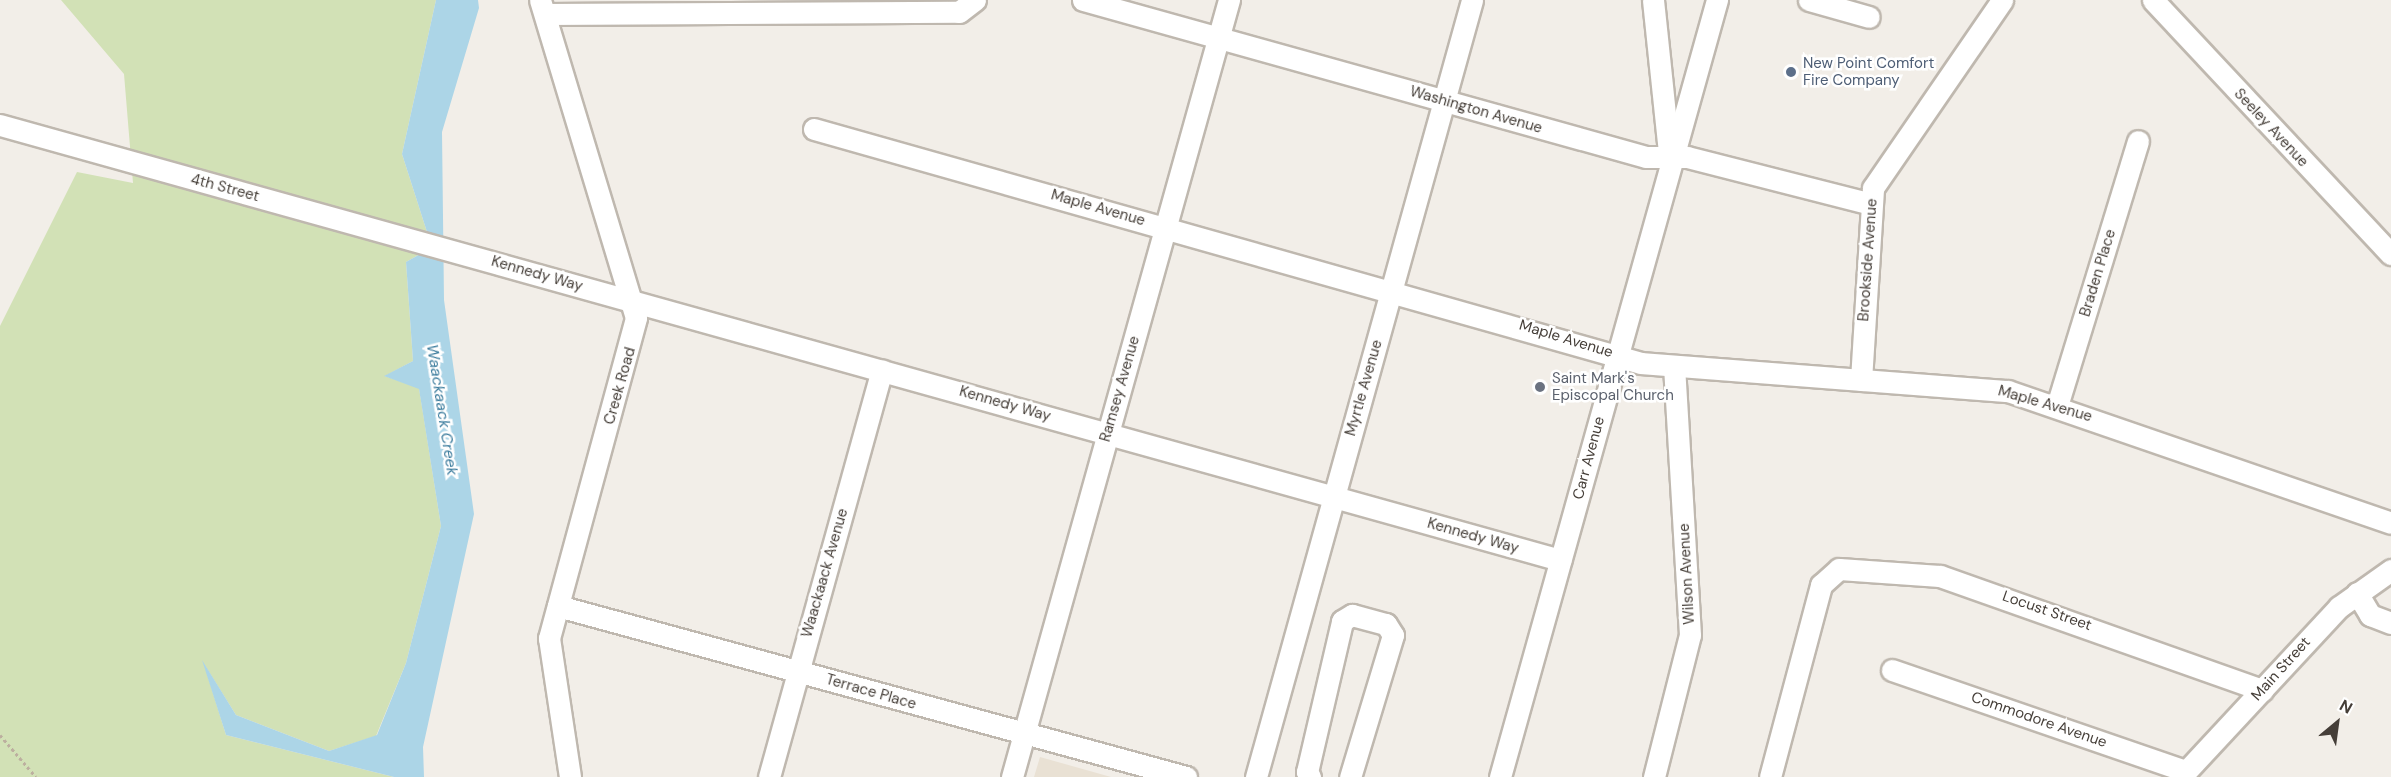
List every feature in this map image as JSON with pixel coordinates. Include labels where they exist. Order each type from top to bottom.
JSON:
[{"type":"street","points":[[543,7],[959,12],[975,0]]},
{"type":"street","name":"Washington Avenue","points":[[1083,0],[1646,157],[1670,157],[1871,204]]},
{"type":"street","name":"Ramsey Avenue","points":[[1012,777],[1229,0]]},
{"type":"street","name":"Myrtle Avenue","points":[[1256,777],[1472,0]]},
{"type":"street","points":[[1653,0],[1670,157]]},
{"type":"street","name":"Carr Avenue","points":[[1500,777],[1670,157],[1717,0]]},
{"type":"street","points":[[1809,0],[1869,17]]},
{"type":"street","name":"Brookside Avenue","points":[[1861,380],[1871,204],[1881,169],[2002,0]]},
{"type":"street","name":"Seeley Avenue","points":[[2153,0],[2391,255]]},
{"type":"street","name":"Creek Road","points":[[543,7],[634,300],[635,333],[558,606],[548,650],[570,777]]},
{"type":"street","name":"4th Street","points":[[0,125],[450,250]]},
{"type":"street","name":"Maple Avenue","points":[[814,129],[1674,368],[1998,389],[2057,406],[2391,523]]},
{"type":"street","name":"Braden Place","points":[[2057,406],[2138,141]]},
{"type":"street","name":"Kennedy Way","points":[[450,250],[1560,560]]},
{"type":"street","name":"Wilson Avenue","points":[[1654,777],[1690,635],[1674,368]]},
{"type":"street","name":"Waackaack Avenue","points":[[769,777],[882,370]]},
{"type":"street","name":"Locust Street","points":[[1770,777],[1826,577],[1848,568],[1940,576],[2262,690]]},
{"type":"street","name":"Main Street","points":[[2183,774],[2358,593],[2391,570]]},
{"type":"street","points":[[2358,593],[2370,615],[2390,625]]},
{"type":"street","name":"Terrace Place","points":[[558,606],[1024,735],[1186,777]]},
{"type":"street","points":[[1309,774],[1342,621],[1352,615],[1386,624],[1393,635],[1350,777]]},
{"type":"street","name":"Commodore Avenue","points":[[1892,670],[2183,774]]},
{"type":"path","points":[[0,735],[36,777]]},
{"type":"shaded area","points":[[1040,757],[1111,777],[1034,777]]},
{"type":"green space","points":[[61,0],[436,0],[402,154],[427,232],[422,253],[406,262],[413,361],[385,376],[419,388],[441,526],[406,663],[376,736],[329,751],[236,715],[204,664],[226,735],[394,777],[0,777],[0,326],[77,172],[133,183],[124,74]]},
{"type":"water","name":"Waackaack Creek","points":[[436,0],[478,0],[479,8],[442,132],[444,300],[474,514],[423,747],[424,777],[394,777],[226,735],[202,660],[236,715],[329,751],[377,735],[406,663],[441,526],[419,389],[384,376],[413,361],[406,262],[422,253],[427,232],[402,154]]},
{"type":"place","name":"New Point Comfort Fire Company","points":[[1791,72]]},
{"type":"place","name":"Saint Mark's Episcopal Church","points":[[1540,387]]}]
